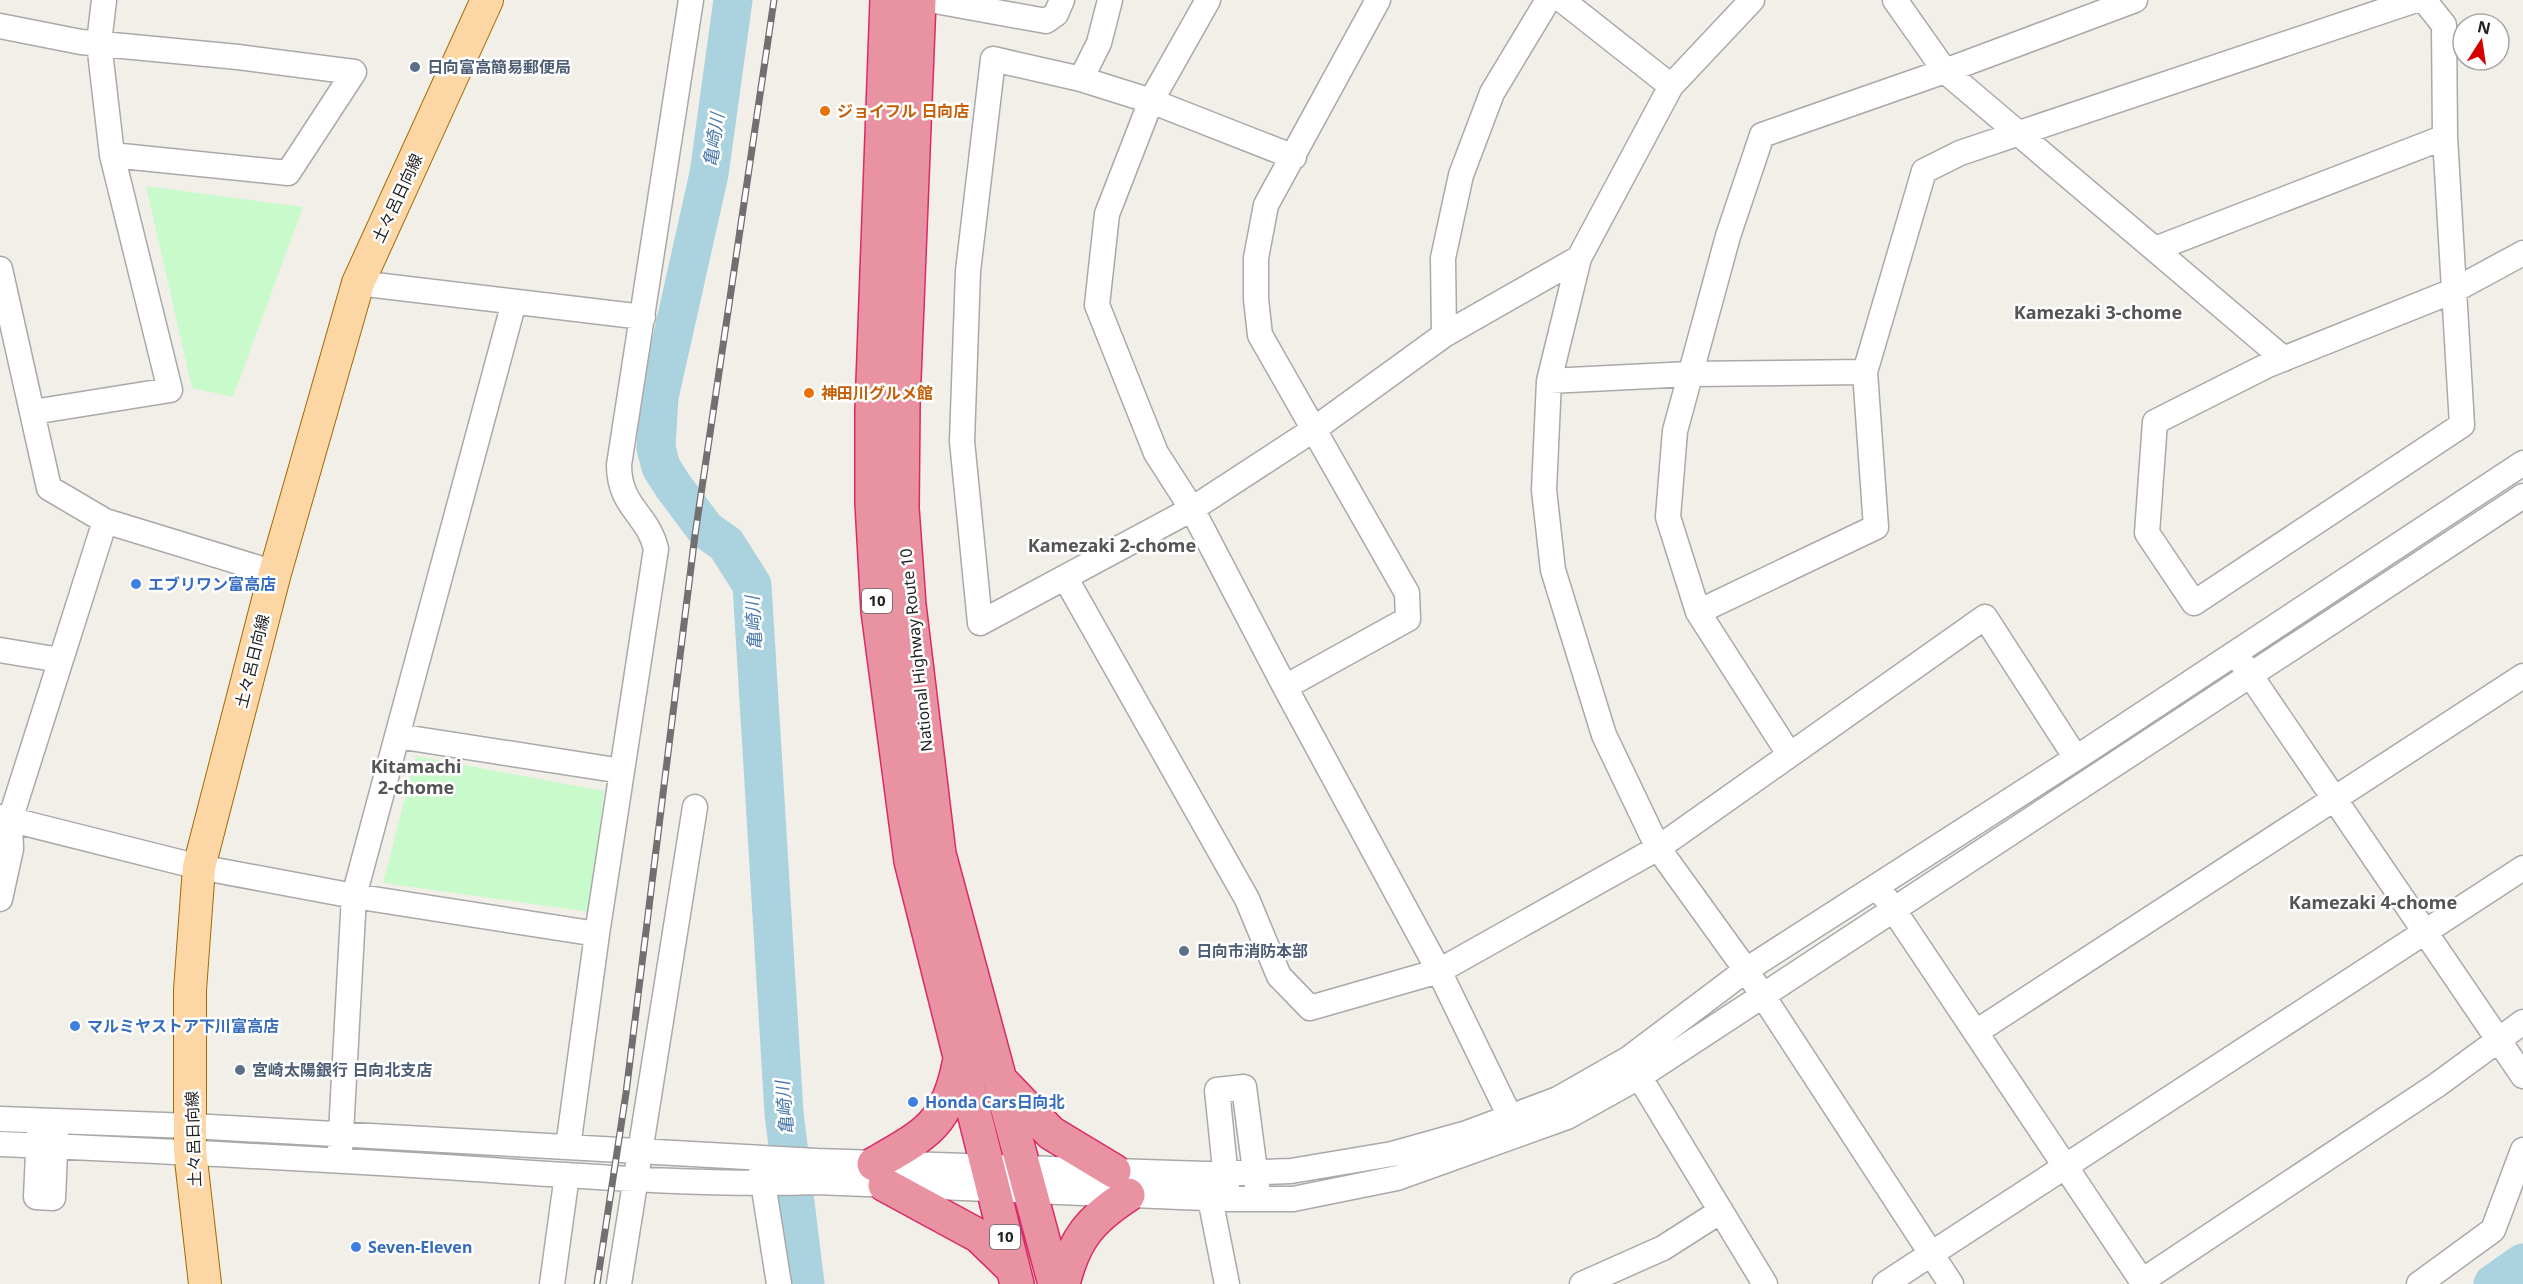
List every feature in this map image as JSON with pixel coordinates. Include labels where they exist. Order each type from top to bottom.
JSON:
[{"type":"highway","name":"National Highway Route 10","points":[[887,0],[872,410],[872,503],[878,611],[911,861],[1015,1276]]},
{"type":"highway","name":"National Highway Route 10","points":[[919,0],[903,404],[902,508],[907,583],[939,854],[1054,1284]]},
{"type":"highway","points":[[960,1060],[953,1095],[938,1120],[879,1174],[979,1236],[1015,1276]]},
{"type":"highway","points":[[999,1078],[1051,1133],[1121,1183],[1101,1214],[1082,1233],[1067,1268],[1063,1284]]},
{"type":"main road","name":"土々呂日向線","points":[[205,1284],[191,1138],[190,990],[199,867],[274,573],[358,283],[487,0]]},
{"type":"street","points":[[33,412],[170,390],[112,155],[99,43],[104,0]]},
{"type":"street","points":[[568,1147],[597,934],[656,549],[652,533],[623,494],[619,482],[621,450],[691,0]]},
{"type":"street","points":[[930,0],[1046,21],[1056,14],[1062,0]]},
{"type":"street","points":[[1081,79],[1099,43],[1110,0]]},
{"type":"street","points":[[1208,0],[1151,101],[1107,214],[1097,305],[1156,453],[1192,508],[1285,687],[1439,971],[1515,1125]]},
{"type":"street","points":[[1285,687],[1408,619],[1407,593],[1260,335],[1256,299],[1256,258],[1266,205],[1294,158],[1378,0]]},
{"type":"street","points":[[1444,335],[1443,258],[1461,175],[1492,93],[1548,0]]},
{"type":"street","points":[[1562,0],[1671,86]]},
{"type":"street","points":[[1752,0],[1671,86],[1579,258],[1549,381],[1544,490],[1553,570],[1604,735],[1658,849],[1746,970],[1951,1284]]},
{"type":"street","points":[[1895,0],[1945,71],[2284,359]]},
{"type":"street","points":[[1789,754],[1698,612],[1668,517],[1675,431],[1728,236],[1762,135],[1945,71],[2135,0]]},
{"type":"street","points":[[1698,612],[1876,527],[1865,372],[1924,171],[1960,153],[2020,135],[2416,0]]},
{"type":"street","points":[[2424,0],[2444,25],[2445,136],[2453,291],[2462,425],[2194,603],[2147,533],[2155,422],[2284,359],[2453,291],[2523,253]]},
{"type":"street","points":[[0,26],[81,42],[354,72],[288,173],[112,155]]},
{"type":"street","points":[[1294,158],[1151,101],[1081,79],[993,59],[968,271],[962,441],[980,623],[1066,579],[1192,508],[1313,430],[1444,335],[1579,258]]},
{"type":"street","points":[[2155,249],[2445,136]]},
{"type":"street","points":[[0,269],[50,488],[105,521],[274,573]]},
{"type":"street","points":[[358,283],[643,317]]},
{"type":"street","points":[[340,1160],[354,896],[514,302]]},
{"type":"street","points":[[1549,381],[1690,374],[1865,372]]},
{"type":"street","points":[[1634,1068],[1746,970],[2076,758],[2523,464]]},
{"type":"street","points":[[0,1144],[47,1146],[191,1138],[340,1135],[759,1158],[817,1172],[1121,1183],[1220,1199],[1293,1199],[1397,1178],[1515,1125],[1558,1099],[1634,1068],[1762,994],[2523,496]]},
{"type":"street","points":[[0,899],[11,849],[5,818],[105,521]]},
{"type":"street","points":[[1066,579],[1247,899],[1280,976],[1310,1008],[1439,971],[1658,849],[1985,617],[2076,758]]},
{"type":"street","points":[[0,650],[60,660]]},
{"type":"street","points":[[2235,654],[2523,1076]]},
{"type":"street","points":[[1976,1032],[2523,676]]},
{"type":"street","points":[[397,736],[622,771]]},
{"type":"street","points":[[619,1284],[634,1178],[695,807]]},
{"type":"street","points":[[5,818],[199,867],[354,896],[597,934]]},
{"type":"street","points":[[1885,1284],[2523,868]]},
{"type":"street","points":[[1877,884],[2143,1283],[2523,1022]]},
{"type":"street","points":[[1634,1068],[1765,1284]]},
{"type":"street","points":[[1227,1284],[1220,1199],[1215,1173],[1217,1090],[1244,1087],[1254,1172],[1260,1199]]},
{"type":"street","points":[[0,1119],[48,1121],[191,1138],[340,1160],[567,1175],[763,1184],[817,1172]]},
{"type":"street","points":[[47,1146],[48,1121]]},
{"type":"street","points":[[1121,1183],[1215,1173],[1291,1171],[1392,1154],[1467,1133],[1515,1125]]},
{"type":"street","points":[[2419,1284],[2493,1230],[2523,1150]]},
{"type":"street","points":[[759,1158],[779,1284]]},
{"type":"street","points":[[552,1284],[567,1175]]},
{"type":"street","points":[[1582,1284],[1662,1248],[1721,1211]]},
{"type":"green space","points":[[146,186],[303,207],[233,397],[192,388]]},
{"type":"green space","points":[[416,756],[604,791],[590,912],[383,883]]},
{"type":"waterway","name":"亀崎川","points":[[733,0],[709,174],[659,397],[656,448],[661,467],[673,486],[706,530],[726,544],[752,585],[784,1113],[805,1284]]},
{"type":"waterway","name":"亀崎川","points":[[2493,1284],[2523,1263]]},
{"type":"railway","points":[[597,1284],[626,1093],[695,535],[774,0]]},
{"type":"place","name":"日向富高簡易郵便局","points":[[415,67]]},
{"type":"place","name":"ジョイフル 日向店","points":[[825,111]]},
{"type":"place","name":"神田川グルメ館","points":[[809,393]]},
{"type":"place","name":"エブリワン富高店","points":[[136,584]]},
{"type":"place","name":"日向市消防本部","points":[[1184,951]]},
{"type":"place","name":"マルミヤストア下川富高店","points":[[75,1026]]},
{"type":"place","name":"宮崎太陽銀行 日向北支店","points":[[240,1070]]},
{"type":"place","name":"Honda Cars日向北","points":[[913,1102]]},
{"type":"place","name":"Seven-Eleven","points":[[356,1247]]},
{"type":"district","name":"Kamezaki 3-chome","points":[[2098,313]]},
{"type":"district","name":"Kamezaki 2-chome","points":[[1112,546]]},
{"type":"district","name":"Kitamachi 2-chome","points":[[416,777]]},
{"type":"district","name":"Kamezaki 4-chome","points":[[2373,903]]}]
